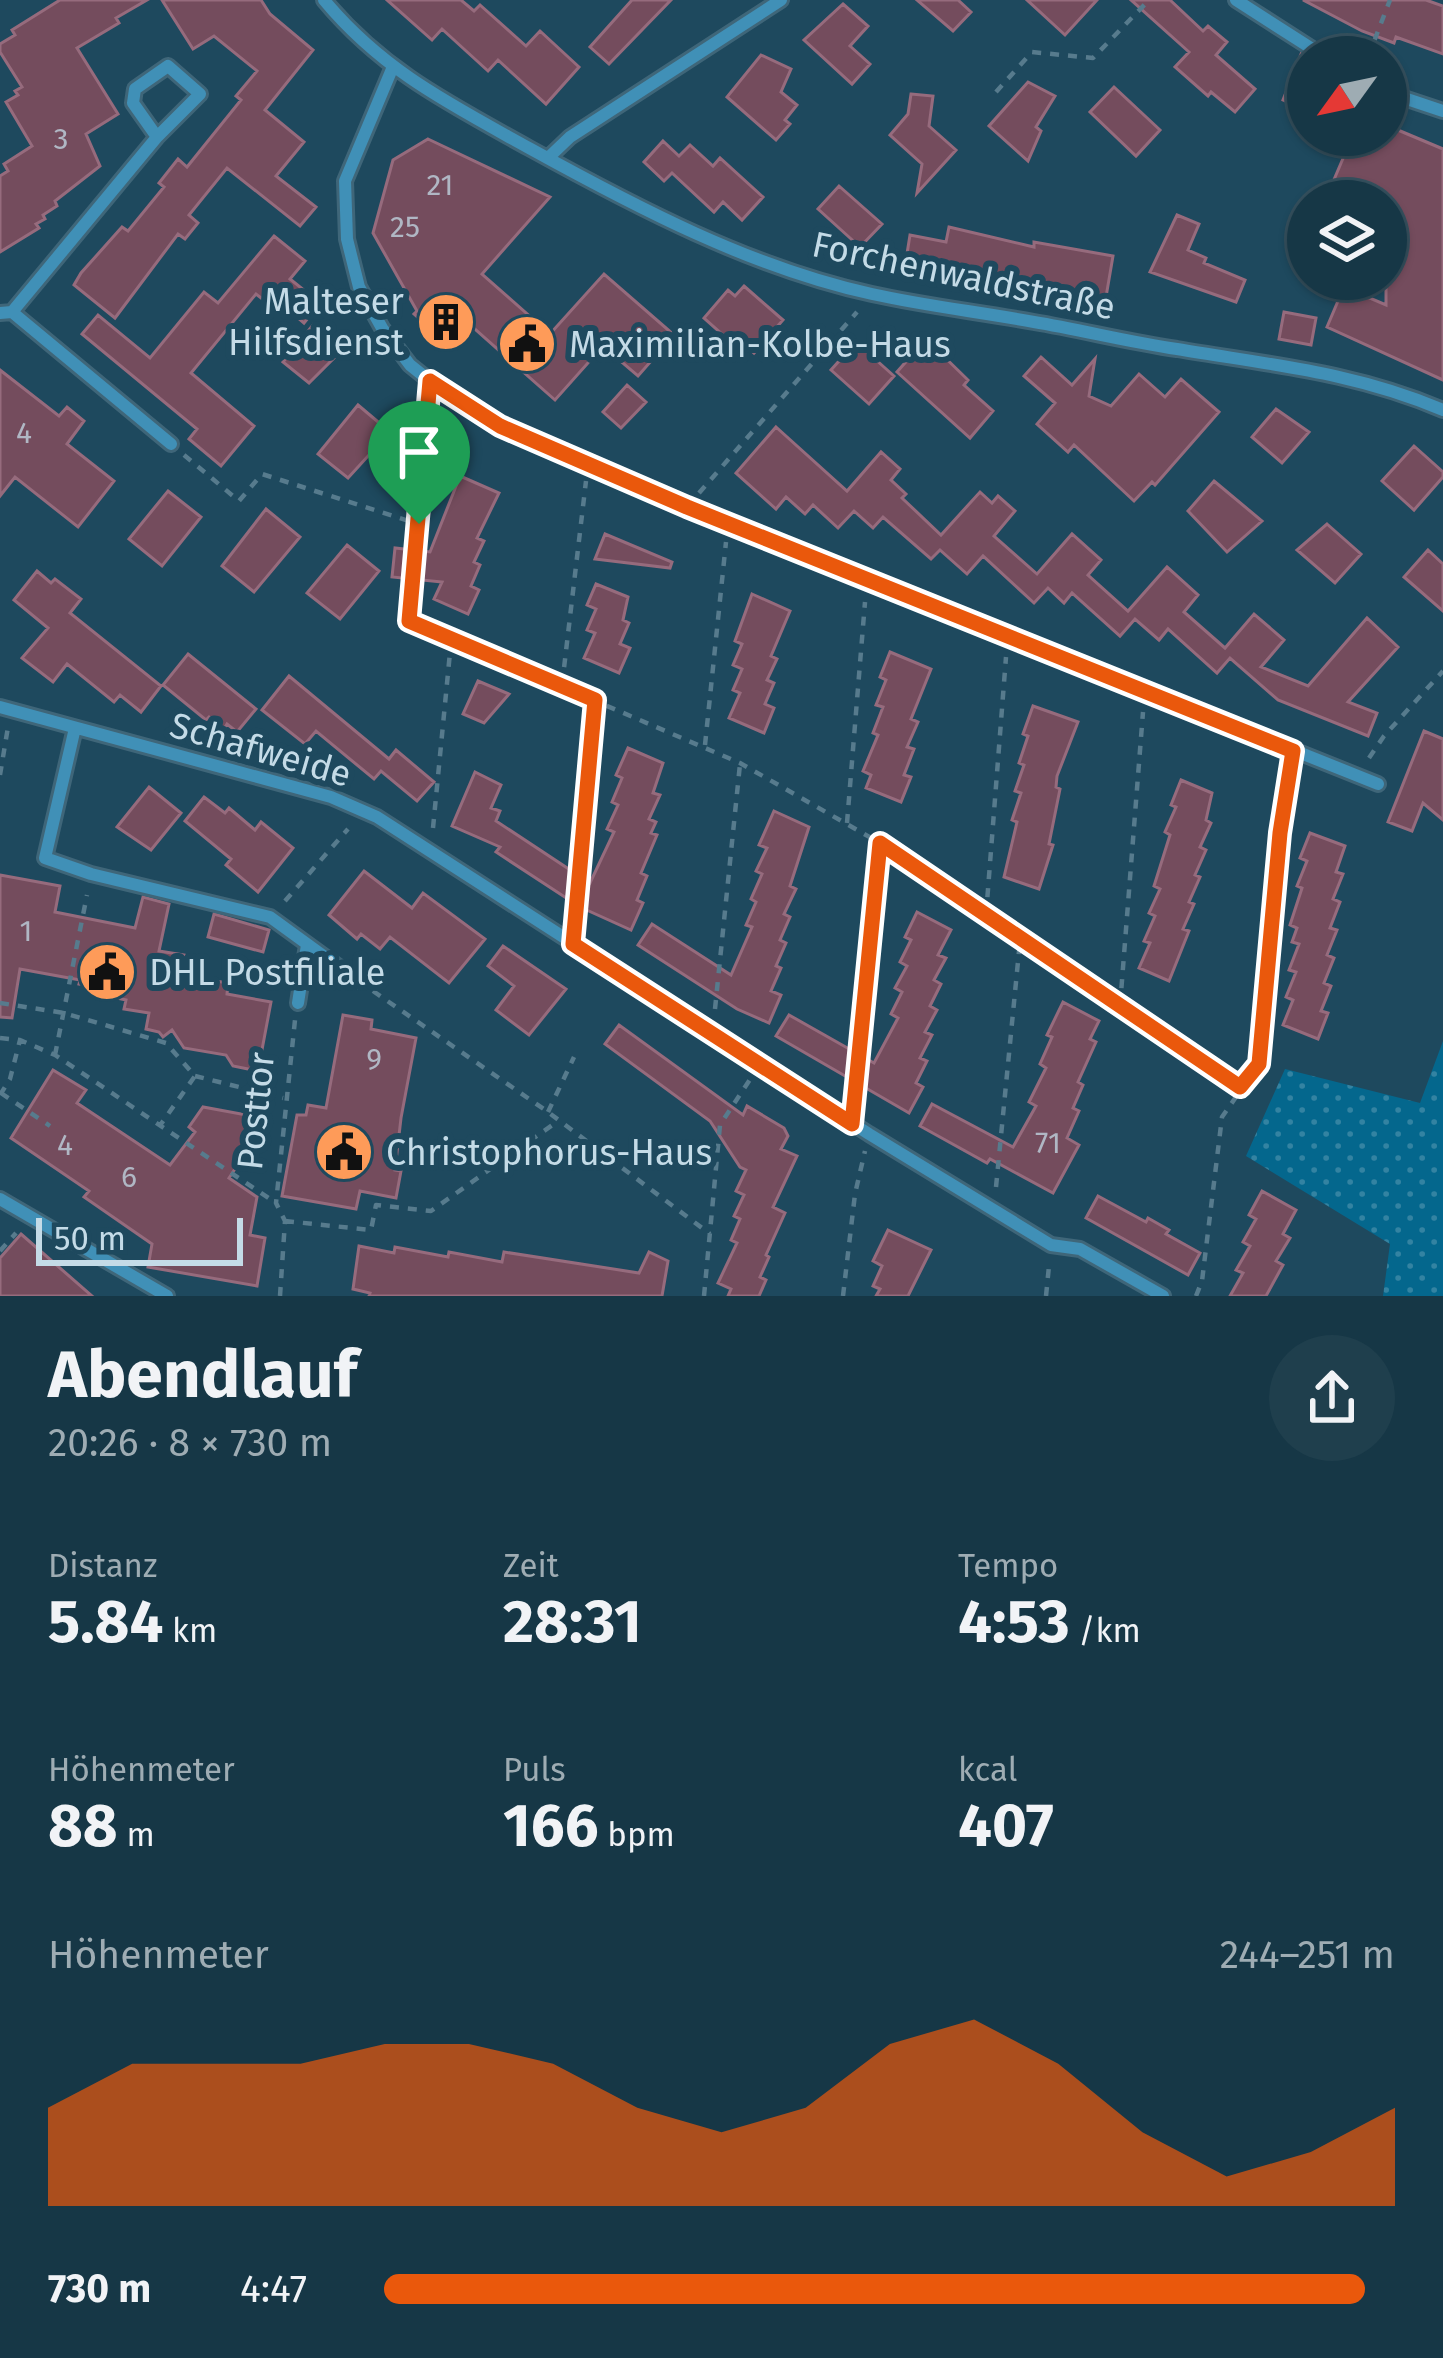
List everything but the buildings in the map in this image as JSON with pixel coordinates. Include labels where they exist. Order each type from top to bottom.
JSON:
[{"type":"street","name":"Forchenwaldstraße","points":[[324,0],[392,69],[632,203],[741,250],[873,294],[1178,350],[1295,365],[1397,390],[1443,410]]},
{"type":"street","points":[[548,158],[570,137],[781,0]]},
{"type":"street","points":[[1236,0],[1292,36]]},
{"type":"street","points":[[157,137],[133,104],[135,89],[168,66],[200,94],[157,137],[6,313],[171,444]]},
{"type":"street","points":[[392,69],[345,181],[347,239],[359,287],[382,328],[410,365],[430,381],[500,426],[687,507],[1378,784]]},
{"type":"street","points":[[1407,99],[1443,111]]},
{"type":"street","name":"Schafweide","points":[[5,709],[331,797],[364,811],[993,1210],[1051,1245],[1080,1250],[1163,1296]]},
{"type":"street","points":[[75,728],[45,858],[91,874],[270,917],[358,981]]},
{"type":"street","points":[[298,1003],[307,945]]},
{"type":"street","points":[[0,1199],[167,1296]]},
{"type":"path","points":[[996,92],[1032,52],[1093,58],[1149,0]]},
{"type":"path","points":[[1376,36],[1390,0]]},
{"type":"path","points":[[687,507],[873,294]]},
{"type":"path","points":[[430,381],[409,621],[740,764],[847,824],[1240,1087]]},
{"type":"path","points":[[171,444],[239,501],[262,474],[419,524]]},
{"type":"path","points":[[562,685],[588,464]]},
{"type":"path","points":[[705,748],[728,524]]},
{"type":"path","points":[[847,824],[867,578]]},
{"type":"path","points":[[986,916],[1007,634]]},
{"type":"path","points":[[435,804],[452,639]]},
{"type":"path","points":[[1358,775],[1384,736],[1443,671]]},
{"type":"path","points":[[1120,1007],[1145,688]]},
{"type":"path","points":[[573,944],[595,700]]},
{"type":"path","points":[[0,775],[5,709]]},
{"type":"path","points":[[1196,1296],[1202,1281],[1222,1117],[1259,1064],[1280,833],[1293,751]]},
{"type":"path","points":[[712,1033],[740,764]]},
{"type":"path","points":[[298,887],[364,811]]},
{"type":"path","points":[[852,1124],[880,843]]},
{"type":"path","points":[[55,1054],[91,874]]},
{"type":"path","points":[[993,1210],[1020,940]]},
{"type":"path","points":[[358,981],[548,1112],[710,1234]]},
{"type":"path","points":[[0,1003],[64,1013],[166,1043],[195,1076],[285,1099]]},
{"type":"path","name":"Posttor","points":[[280,1296],[285,1221],[277,1203],[298,1003]]},
{"type":"path","points":[[0,1038],[20,1040],[55,1054],[277,1203]]},
{"type":"path","points":[[20,1040],[1,1094],[50,1126]]},
{"type":"path","points":[[548,1112],[574,1057]]},
{"type":"path","points":[[704,1296],[720,1125],[760,1064]]},
{"type":"path","points":[[73,1081],[80,1071]]},
{"type":"path","points":[[161,1124],[195,1076]]},
{"type":"path","points":[[285,1221],[370,1231],[376,1205],[431,1211],[558,1121]]},
{"type":"path","points":[[844,1296],[855,1194],[868,1134]]},
{"type":"path","points":[[696,1147],[717,1163]]},
{"type":"path","points":[[1046,1296],[1051,1245]]},
{"type":"shaded area","points":[[1443,1041],[1443,1296],[1383,1296],[1390,1244],[1246,1156],[1285,1069],[1420,1103]]},
{"type":"place","name":"Malteser Hilfsdienst","points":[[446,322]]},
{"type":"place","name":"Maximilian-Kolbe-Haus","points":[[527,344]]},
{"type":"place","name":"DHL Postfiliale","points":[[107,972]]},
{"type":"place","name":"Christophorus-Haus","points":[[344,1152]]},
{"type":"route","points":[[430,381],[500,426],[687,507],[1293,751],[1280,833],[1259,1064],[1240,1087],[880,843],[852,1124],[573,944],[595,700],[409,621],[419,524],[430,381]]}]
